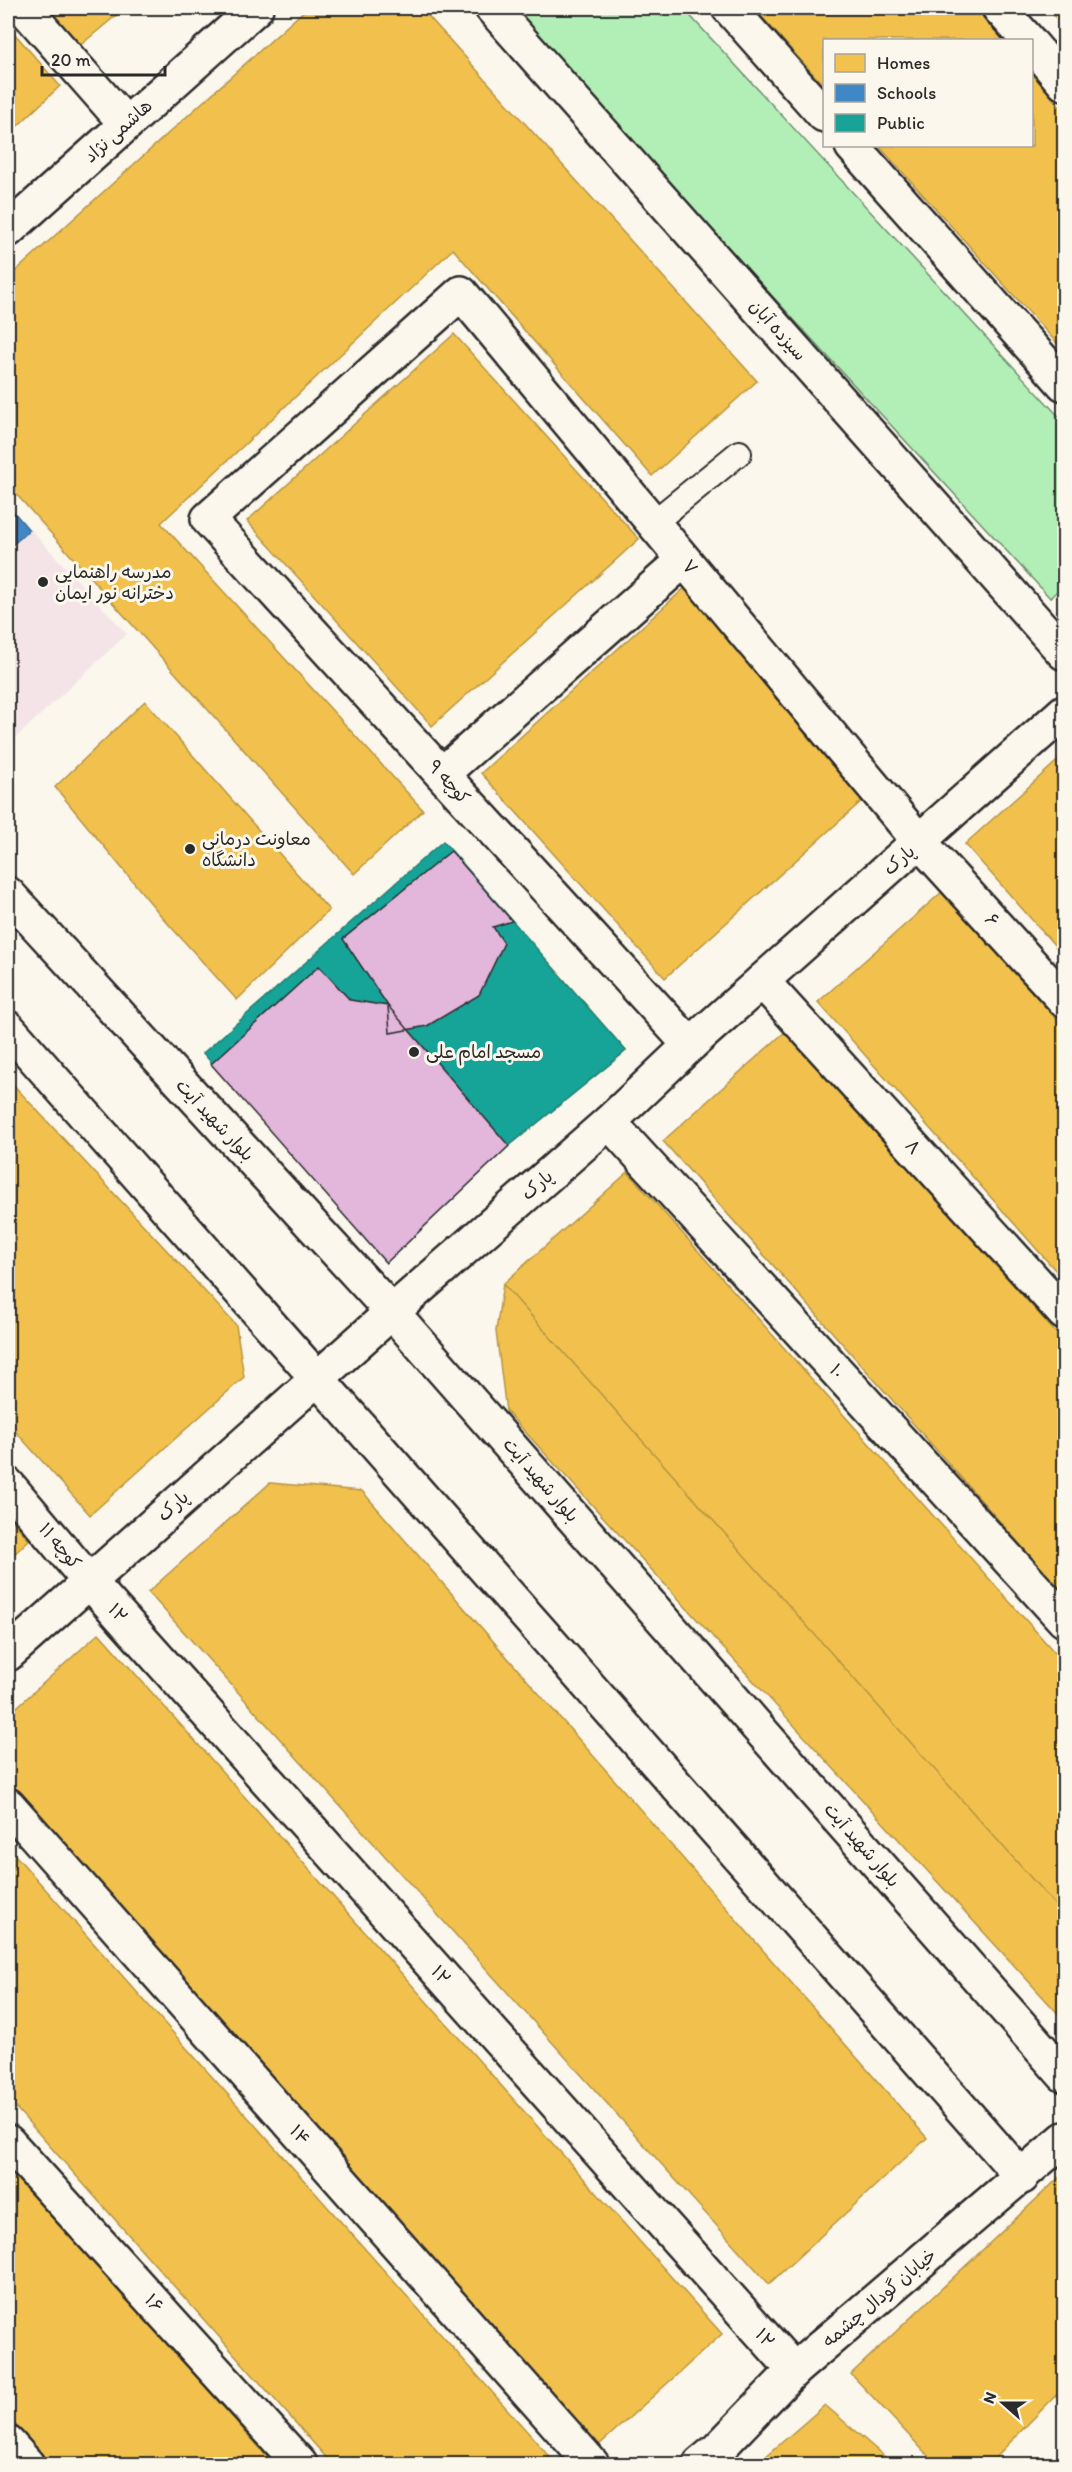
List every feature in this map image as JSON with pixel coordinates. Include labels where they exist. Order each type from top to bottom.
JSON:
[{"type":"street","points":[[24,8],[126,124]]},
{"type":"street","name":"هاشمی نژاد","points":[[8,230],[256,8]]},
{"type":"street","name":"سیزده آبان","points":[[492,8],[1065,653]]},
{"type":"street","points":[[729,8],[823,113]]},
{"type":"street","points":[[999,8],[1027,39]]},
{"type":"street","points":[[1033,46],[1065,83]]},
{"type":"street","points":[[853,147],[1065,384]]},
{"type":"street","name":"کوچه ۹","points":[[460,293],[208,519],[690,1045]]},
{"type":"street","name":"۷","points":[[460,293],[919,841]]},
{"type":"street","points":[[442,774],[684,560]]},
{"type":"street","name":"پارک","points":[[8,1654],[317,1378],[609,1122],[690,1045],[1065,712]]},
{"type":"street","name":"۶","points":[[919,841],[1065,999]]},
{"type":"street","name":"بلوار شهید آیت","points":[[8,894],[392,1312],[1065,2075]]},
{"type":"street","name":"۸","points":[[762,981],[1065,1313]]},
{"type":"street","points":[[8,1028],[1022,2177]]},
{"type":"street","name":"۱۰","points":[[609,1122],[1065,1620]]},
{"type":"street","name":"کوچه ۱۱","points":[[8,1485],[88,1581]]},
{"type":"street","name":"۱۲","points":[[88,1581],[794,2370]]},
{"type":"street","name":"۱۴","points":[[8,1805],[592,2464]]},
{"type":"street","name":"خیابان گودال چشمه","points":[[717,2459],[794,2370],[1065,2139]]},
{"type":"street","name":"۱۶","points":[[8,2142],[300,2464]]},
{"type":"street","points":[[8,2443],[27,2464]]},
{"type":"lane","points":[[653,523],[739,453]]},
{"type":"shaded area","name":"مدرسه راهنمایی دخترانه نور ایمان","points":[[8,505],[127,634],[8,745]]},
{"type":"green space","points":[[507,8],[683,8],[1064,422],[1064,584],[1050,598]]},
{"type":"building: Homes","points":[[42,8],[125,8],[77,48]]},
{"type":"building: Homes","points":[[307,8],[421,8],[757,381],[652,476],[453,249],[161,523],[423,810],[354,874],[8,485],[8,278]]},
{"type":"building: Homes","points":[[754,8],[975,8],[1003,39],[823,39],[823,85]]},
{"type":"building: Homes","points":[[1047,8],[1064,8],[1064,27]]},
{"type":"building: Homes","points":[[8,26],[60,86],[8,135]]},
{"type":"building: Homes","points":[[1033,74],[1064,112],[1064,351],[880,147],[1033,147]]},
{"type":"building: Homes","points":[[454,334],[639,539],[432,726],[247,521]]},
{"type":"building: Homes","points":[[688,585],[873,791],[665,978],[481,773]]},
{"type":"building: Homes","name":"معاونت درمانی دانشگاه","points":[[145,701],[329,910],[237,1000],[163,918],[55,787]]},
{"type":"building: Homes","points":[[1064,755],[1064,956],[965,844]]},
{"type":"building: Homes","points":[[943,891],[1064,1028],[1064,1280],[818,1002]]},
{"type":"building: Homes","points":[[546,959],[626,1051],[509,1146],[435,1048]]},
{"type":"building: Homes","points":[[787,1030],[1064,1342],[1064,1594],[663,1141]]},
{"type":"building: Homes","points":[[8,1079],[236,1325],[244,1377],[90,1515],[8,1423]]},
{"type":"building: Homes","points":[[628,1172],[1064,1663],[1064,1915],[503,1284]]},
{"type":"building: Homes","points":[[503,1284],[1064,1915],[1064,2020],[506,1411],[496,1331]]},
{"type":"building: Homes","points":[[270,1483],[362,1491],[927,2138],[769,2284],[148,1592]]},
{"type":"building: Homes","points":[[8,1515],[29,1540],[8,1560]]},
{"type":"building: Homes","points":[[99,1633],[722,2334],[598,2446],[8,1782],[8,1715]]},
{"type":"building: Homes","points":[[8,1847],[556,2464],[332,2464],[8,2099]]},
{"type":"building: Homes","points":[[8,2164],[274,2464],[50,2464],[8,2416]]},
{"type":"building: Homes","points":[[1064,2173],[1064,2387],[989,2464],[936,2464],[851,2374]]},
{"type":"building: Homes","points":[[825,2405],[893,2464],[757,2464]]},
{"type":"building: Schools","points":[[8,505],[29,530],[8,549]]},
{"type":"building: Public","name":"مسجد امام علی","points":[[443,841],[626,1051],[509,1146],[386,1263],[203,1053]]},
{"type":"building: Other","points":[[451,851],[512,921],[493,927],[504,943],[479,995],[427,1026],[390,1033],[388,1006],[343,939]]},
{"type":"building: Other","points":[[319,966],[350,1000],[388,1006],[509,1146],[386,1263],[211,1064]]},
{"type":"place","name":"مدرسه راهنمایی دخترانه نور ایمان","points":[[43,582]]},
{"type":"place","name":"معاونت درمانی دانشگاه","points":[[190,849]]},
{"type":"place","name":"مسجد امام علی","points":[[414,1052]]}]
